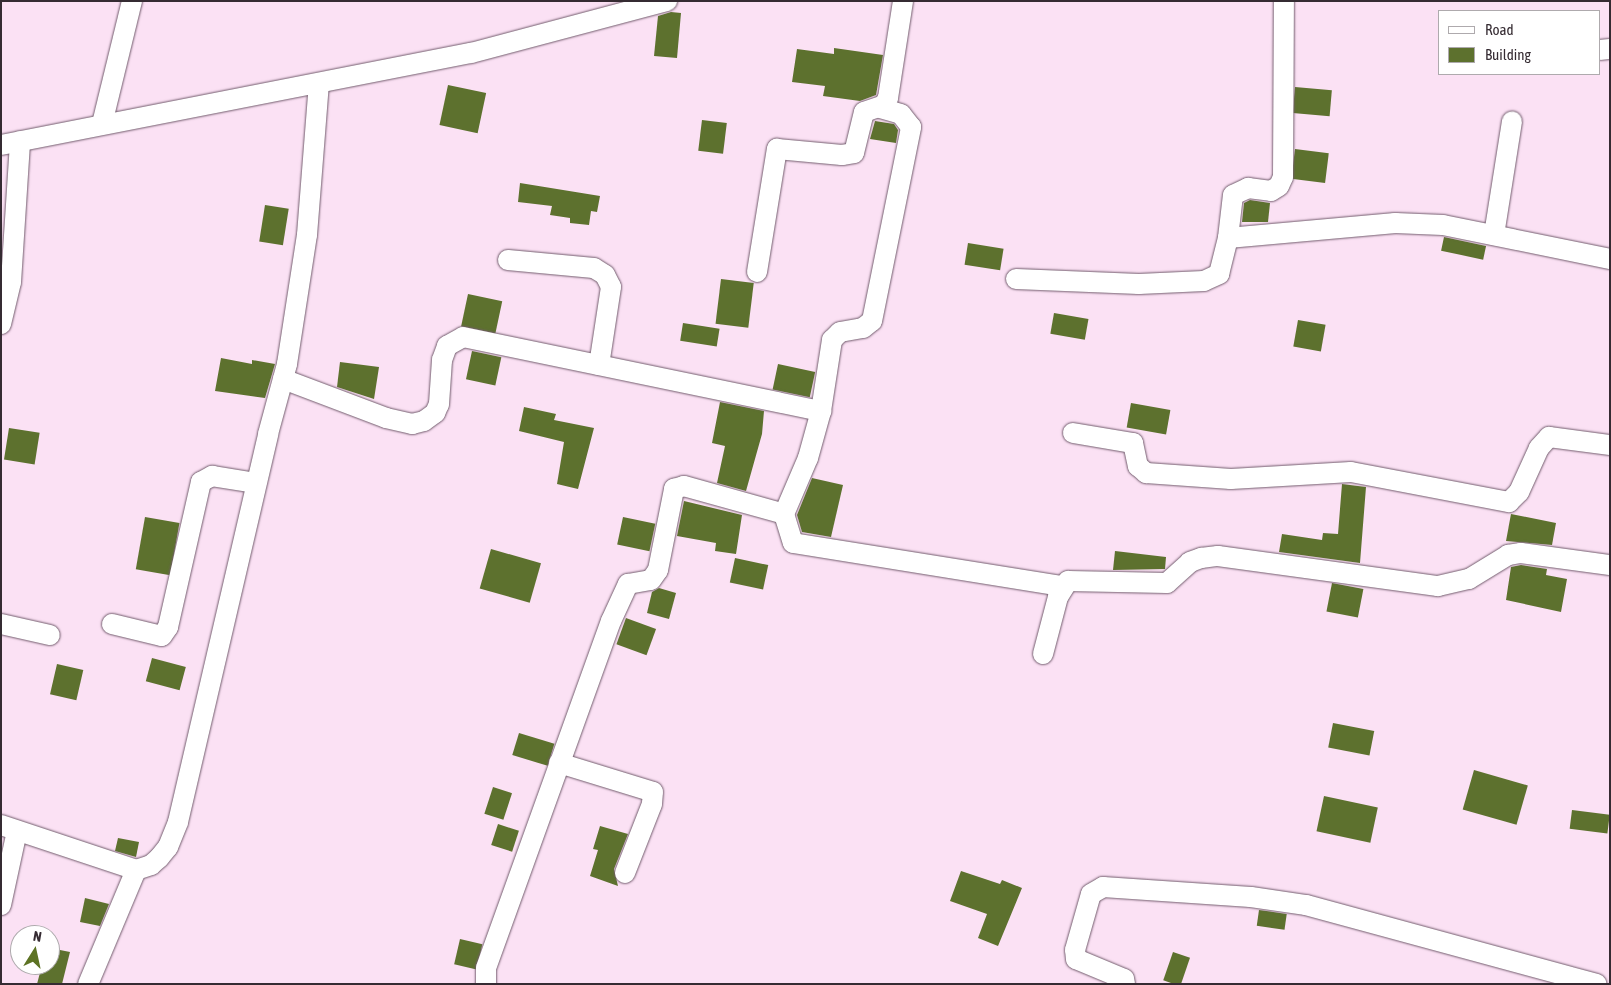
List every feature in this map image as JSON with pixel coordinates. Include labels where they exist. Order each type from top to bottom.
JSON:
[{"type":"street","points":[[102,124],[132,1]]},
{"type":"street","points":[[1,324],[11,282],[11,144],[102,124],[471,53],[606,9],[667,1]]},
{"type":"street","points":[[757,272],[777,149],[842,155],[854,153],[864,112],[880,108],[884,105],[890,92],[903,1]]},
{"type":"street","points":[[1016,279],[1139,284],[1204,281],[1219,274],[1228,238],[1233,195],[1248,188],[1271,191],[1279,186],[1283,177],[1284,1]]},
{"type":"street","points":[[1,905],[9,828],[136,870],[151,865],[159,858],[168,847],[178,822],[256,483],[283,379],[307,235],[319,83]]},
{"type":"street","points":[[880,108],[901,114],[909,120],[910,141],[872,321],[863,328],[849,329],[835,335],[821,411],[808,458],[784,514],[793,543],[1062,586],[1078,579],[1167,583],[1190,562],[1218,556],[1438,586],[1469,578],[1508,555],[1522,553],[1610,565]]},
{"type":"street","points":[[1494,234],[1512,121]]},
{"type":"street","points":[[1228,238],[1395,223],[1442,225],[1610,259]]},
{"type":"street","points":[[508,260],[594,268],[605,275],[611,287],[598,365]]},
{"type":"street","points":[[283,379],[386,418],[412,424],[424,421],[435,413],[439,404],[442,360],[447,346],[454,339],[463,337],[821,411]]},
{"type":"street","points":[[1073,433],[1133,443],[1138,466],[1146,473],[1230,478],[1351,472],[1509,502],[1519,492],[1539,448],[1549,437],[1610,445]]},
{"type":"street","points":[[112,624],[162,636],[168,627],[201,482],[205,477],[212,476],[256,483]]},
{"type":"street","points":[[486,984],[486,968],[591,672],[628,584],[651,580],[658,570],[674,489],[684,486],[784,514]]},
{"type":"street","points":[[1043,654],[1062,586]]},
{"type":"street","points":[[1,624],[50,635]]},
{"type":"street","points":[[559,763],[653,792],[652,804],[625,873]]},
{"type":"street","points":[[88,984],[136,870]]},
{"type":"street","points":[[1125,984],[1124,979],[1076,959],[1075,950],[1092,894],[1103,887],[1251,897],[1306,905],[1596,984]]},
{"type":"building","points":[[671,12],[681,13],[677,58],[654,56],[658,16]]},
{"type":"building","points":[[834,48],[883,55],[876,95],[860,101],[823,96],[825,86],[792,82],[797,49],[834,54]]},
{"type":"building","points":[[448,85],[486,93],[478,133],[439,125]]},
{"type":"building","points":[[1295,87],[1332,90],[1330,116],[1293,113]]},
{"type":"building","points":[[702,120],[727,123],[723,154],[698,151]]},
{"type":"building","points":[[875,121],[894,124],[898,130],[896,143],[870,139]]},
{"type":"building","points":[[1295,149],[1329,153],[1325,183],[1291,179]]},
{"type":"building","points":[[520,183],[600,196],[597,212],[591,211],[589,225],[570,223],[570,218],[550,215],[552,206],[518,202]]},
{"type":"building","points":[[1250,200],[1270,203],[1268,222],[1242,222],[1244,203]]},
{"type":"building","points":[[265,205],[289,209],[283,245],[259,242]]},
{"type":"building","points":[[1444,237],[1486,246],[1483,260],[1441,251]]},
{"type":"building","points":[[968,243],[1004,249],[1000,270],[965,265]]},
{"type":"building","points":[[721,279],[754,283],[748,328],[716,324]]},
{"type":"building","points":[[468,294],[502,301],[495,334],[461,326]]},
{"type":"building","points":[[1054,313],[1088,319],[1085,340],[1050,334]]},
{"type":"building","points":[[1298,320],[1326,325],[1321,351],[1293,347]]},
{"type":"building","points":[[683,323],[720,329],[717,347],[680,341]]},
{"type":"building","points":[[472,351],[501,357],[495,386],[466,379]]},
{"type":"building","points":[[221,358],[252,364],[252,360],[275,364],[265,398],[215,391]]},
{"type":"building","points":[[340,362],[379,367],[374,399],[337,387]]},
{"type":"building","points":[[778,364],[815,372],[810,397],[773,389]]},
{"type":"building","points":[[720,402],[764,411],[762,434],[746,491],[717,483],[725,446],[712,443]]},
{"type":"building","points":[[1131,403],[1170,410],[1166,435],[1127,428]]},
{"type":"building","points":[[524,407],[556,414],[554,420],[594,428],[578,489],[557,484],[564,442],[519,431]]},
{"type":"building","points":[[9,428],[40,433],[35,464],[4,460]]},
{"type":"building","points":[[812,478],[843,485],[831,537],[802,532],[797,515]]},
{"type":"building","points":[[1342,484],[1366,487],[1360,563],[1279,552],[1282,534],[1322,540],[1323,533],[1338,534]]},
{"type":"building","points":[[684,501],[742,515],[736,554],[715,551],[716,543],[677,536]]},
{"type":"building","points":[[1511,514],[1556,523],[1552,545],[1506,541]]},
{"type":"building","points":[[145,517],[179,523],[170,575],[136,569]]},
{"type":"building","points":[[623,517],[655,524],[649,551],[617,544]]},
{"type":"building","points":[[491,549],[541,563],[530,603],[480,588]]},
{"type":"building","points":[[1115,551],[1166,557],[1165,569],[1113,570]]},
{"type":"building","points":[[735,558],[768,565],[763,590],[730,582]]},
{"type":"building","points":[[1521,565],[1547,569],[1546,575],[1567,579],[1561,612],[1506,600],[1511,567]]},
{"type":"building","points":[[1332,583],[1363,589],[1358,618],[1326,611]]},
{"type":"building","points":[[659,588],[676,593],[669,619],[647,613],[652,592]]},
{"type":"building","points":[[626,618],[656,629],[646,655],[616,644]]},
{"type":"building","points":[[152,658],[186,667],[180,690],[146,681]]},
{"type":"building","points":[[57,664],[83,670],[76,700],[50,694]]},
{"type":"building","points":[[1333,723],[1374,731],[1369,756],[1328,748]]},
{"type":"building","points":[[519,733],[554,744],[548,766],[512,755]]},
{"type":"building","points":[[1474,770],[1528,785],[1517,825],[1463,809]]},
{"type":"building","points":[[493,787],[512,793],[503,820],[484,814]]},
{"type":"building","points":[[1324,796],[1378,807],[1370,843],[1317,831]]},
{"type":"building","points":[[1572,810],[1610,815],[1607,833],[1570,829]]},
{"type":"building","points":[[498,824],[519,831],[512,852],[491,845]]},
{"type":"building","points":[[600,826],[628,834],[614,869],[618,886],[590,876],[598,850],[593,849]]},
{"type":"building","points":[[118,838],[139,842],[136,857],[115,851]]},
{"type":"building","points":[[961,871],[1000,884],[1002,880],[1022,888],[998,946],[978,938],[987,914],[950,901]]},
{"type":"building","points":[[85,898],[109,904],[100,926],[80,922]]},
{"type":"building","points":[[1259,910],[1287,914],[1285,930],[1257,926]]},
{"type":"building","points":[[460,939],[482,944],[477,970],[454,964]]},
{"type":"building","points":[[60,950],[70,952],[62,984],[37,984],[39,975],[60,975]]},
{"type":"building","points":[[1173,952],[1190,958],[1181,984],[1163,980]]}]
